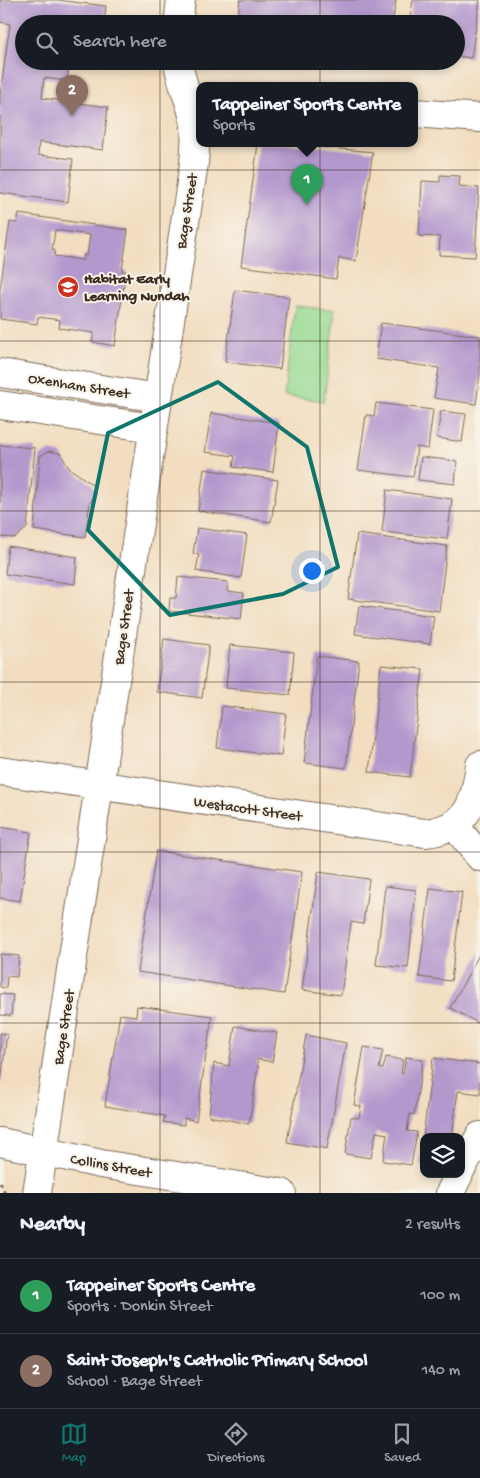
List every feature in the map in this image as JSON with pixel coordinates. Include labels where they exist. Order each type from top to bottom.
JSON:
[{"type":"street","points":[[179,15],[181,0]]},
{"type":"street","name":"Bage Street","points":[[37,1193],[194,163],[195,108],[181,80],[179,70]]},
{"type":"street","points":[[418,113],[480,118]]},
{"type":"street","name":"Oxenham Street","points":[[0,373],[158,398]]},
{"type":"street","points":[[0,406],[153,428]]},
{"type":"street","points":[[480,765],[477,801],[454,825],[480,857]]},
{"type":"street","name":"Westacott Street","points":[[0,770],[425,833],[439,831],[454,825]]},
{"type":"street","points":[[465,1163],[480,1136]]},
{"type":"street","name":"Collins Street","points":[[0,1142],[102,1164],[282,1193]]},
{"type":"street","points":[[450,1193],[457,1178]]},
{"type":"path","points":[[0,1182],[4,1193]]},
{"type":"highlighted area","points":[[218,382],[307,447],[338,567],[283,594],[170,615],[88,530],[108,433]]},
{"type":"green space","points":[[295,306],[335,310],[324,401],[284,396]]},
{"type":"building","points":[[0,0],[57,0],[106,6],[105,15],[15,15],[15,70],[69,70],[67,81],[44,78],[42,98],[108,107],[103,150],[39,142],[38,155],[73,159],[68,202],[0,193],[0,95],[10,24],[0,22]]},
{"type":"building","points":[[240,0],[396,0],[394,15],[238,15]]},
{"type":"building","points":[[413,0],[480,0],[471,58],[465,57],[465,15],[410,15]]},
{"type":"building","points":[[258,147],[320,147],[373,152],[356,261],[339,258],[336,279],[241,266]]},
{"type":"building","points":[[440,175],[460,176],[459,186],[479,188],[475,257],[439,255],[440,237],[419,236],[422,181],[440,182]]},
{"type":"building","name":"Habitat Early Learning Nundah","points":[[19,214],[128,230],[122,271],[126,271],[115,346],[92,342],[94,333],[59,328],[60,320],[38,317],[37,324],[0,319],[0,289],[10,222],[17,223]],"holes":[[[55,230],[90,235],[87,255],[84,255],[83,260],[54,256],[55,250],[52,250]]]},
{"type":"building","points":[[235,290],[289,297],[280,369],[225,362]]},
{"type":"building","points":[[381,323],[480,336],[480,375],[476,404],[434,398],[439,368],[376,359]]},
{"type":"building","points":[[376,403],[433,410],[428,449],[417,447],[413,477],[358,470],[366,415],[374,416]]},
{"type":"building","points":[[441,411],[466,414],[462,442],[437,438]]},
{"type":"building","points":[[211,413],[279,423],[273,472],[233,467],[235,456],[205,452]]},
{"type":"building","points":[[0,445],[35,448],[27,528],[15,538],[0,537]]},
{"type":"building","points":[[49,451],[60,453],[69,468],[93,485],[95,495],[90,503],[85,537],[34,530],[40,456]]},
{"type":"building","points":[[421,457],[457,461],[455,484],[418,480]]},
{"type":"building","points":[[204,469],[278,480],[271,522],[198,511]]},
{"type":"building","points":[[387,490],[452,499],[447,539],[382,532]]},
{"type":"building","points":[[197,528],[247,535],[241,578],[196,571],[199,555],[193,554]]},
{"type":"building","points":[[357,534],[447,546],[439,611],[348,599]]},
{"type":"building","points":[[8,546],[77,557],[75,584],[5,574]]},
{"type":"building","points":[[178,577],[228,582],[227,591],[244,593],[241,619],[169,611],[170,598],[176,598]]},
{"type":"building","points":[[359,606],[434,616],[430,644],[355,634]]},
{"type":"building","points":[[164,639],[209,645],[202,698],[157,692]]},
{"type":"building","points":[[230,645],[294,652],[290,695],[226,688]]},
{"type":"building","points":[[317,656],[359,661],[346,768],[304,763]]},
{"type":"building","points":[[381,665],[423,669],[410,777],[369,772]]},
{"type":"building","points":[[222,706],[286,714],[281,756],[217,748]]},
{"type":"building","points":[[0,827],[31,832],[20,901],[0,898]]},
{"type":"building","points":[[156,851],[302,872],[284,994],[138,972]]},
{"type":"building","points":[[318,872],[369,879],[363,924],[351,922],[341,995],[302,990]]},
{"type":"building","points":[[385,886],[416,890],[408,968],[376,965]]},
{"type":"building","points":[[430,888],[462,892],[451,981],[419,977]]},
{"type":"building","points":[[480,953],[480,1024],[450,1008]]},
{"type":"building","points":[[0,954],[19,956],[17,977],[7,976],[6,988],[0,987]]},
{"type":"building","points":[[0,994],[13,995],[11,1016],[0,1015]]},
{"type":"building","points":[[137,1006],[212,1016],[196,1121],[184,1118],[184,1125],[163,1122],[165,1116],[105,1106],[120,1014],[136,1016]]},
{"type":"building","points":[[235,1026],[277,1033],[272,1062],[257,1059],[258,1067],[249,1124],[209,1116],[214,1063],[229,1066]]},
{"type":"building","points":[[0,1033],[7,1034],[1,1082],[0,1082]]},
{"type":"building","points":[[306,1035],[346,1043],[327,1149],[287,1142]]},
{"type":"building","points":[[364,1047],[383,1050],[379,1068],[383,1069],[386,1057],[403,1060],[401,1073],[403,1074],[406,1057],[423,1060],[414,1115],[410,1114],[407,1131],[417,1132],[411,1165],[383,1161],[387,1134],[376,1132],[371,1158],[345,1154],[351,1117],[359,1118],[361,1106],[354,1105]]},
{"type":"building","points":[[433,1058],[480,1064],[480,1094],[458,1091],[453,1133],[424,1133]]},
{"type":"place","name":"Saint Joseph's Catholic Primary School","points":[[72,116]]},
{"type":"place","name":"Tappeiner Sports Centre","points":[[307,205]]},
{"type":"place","name":"Habitat Early Learning Nundah","points":[[68,287]]}]
